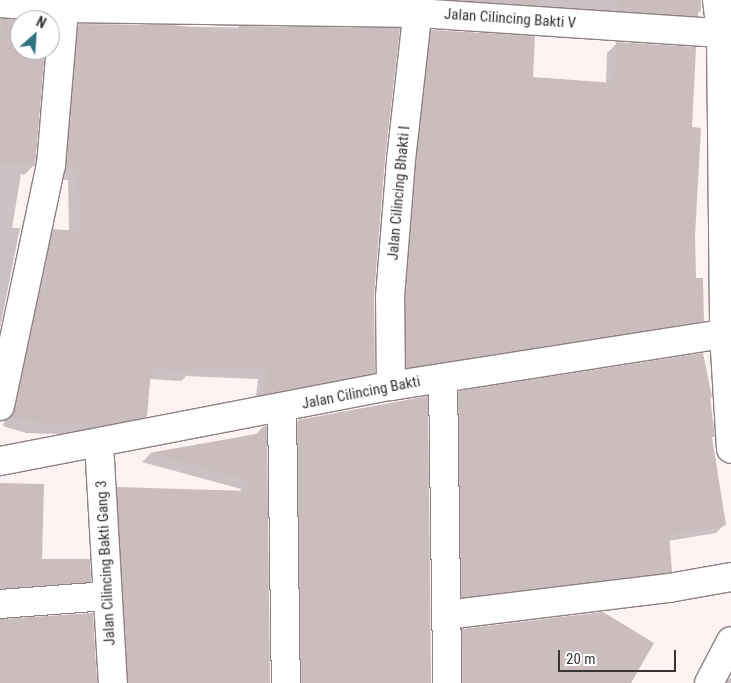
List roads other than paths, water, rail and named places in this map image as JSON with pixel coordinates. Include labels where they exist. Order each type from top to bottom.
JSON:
[{"type":"street","points":[[717,0],[721,33],[724,334],[731,449]]},
{"type":"street","name":"Jalan Cilincing Bakti V","points":[[0,2],[418,6],[721,33]]},
{"type":"street","points":[[0,406],[51,165],[65,4]]},
{"type":"street","name":"Jalan Cilincing Bhakti I","points":[[391,386],[390,297],[418,6]]},
{"type":"street","name":"Jalan Cilincing Bakti","points":[[0,461],[391,386],[724,334]]},
{"type":"street","points":[[443,378],[447,683]]},
{"type":"street","points":[[282,408],[286,683]]},
{"type":"street","name":"Jalan Cilincing Bakti Gang 3","points":[[99,443],[113,683]]},
{"type":"street","points":[[446,615],[669,588],[731,577]]},
{"type":"street","points":[[0,604],[107,596]]},
{"type":"street","points":[[709,683],[731,641]]}]
